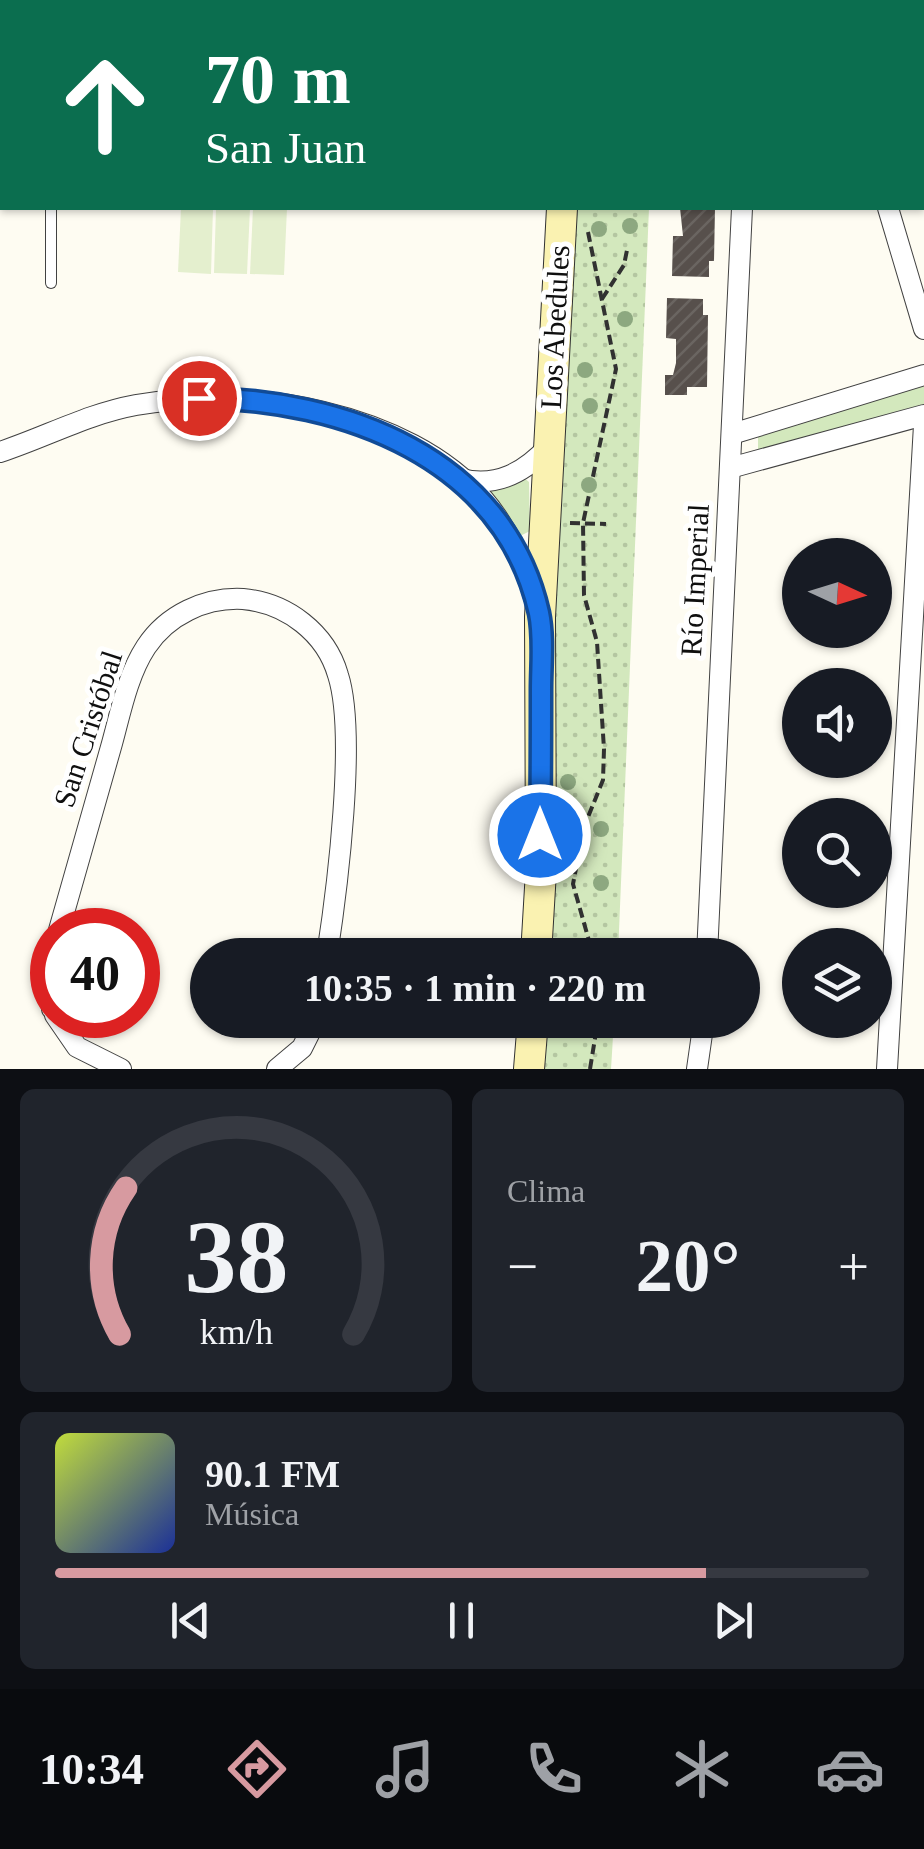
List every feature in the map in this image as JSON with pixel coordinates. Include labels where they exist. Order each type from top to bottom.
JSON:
[{"type":"street","name":"Río Imperial","points":[[709,938],[742,210]]},
{"type":"street","points":[[889,210],[924,329]]},
{"type":"street","name":"Los Abedules","points":[[536,938],[540,617],[549,446],[575,214]]},
{"type":"street","points":[[732,434],[924,376]]},
{"type":"street","points":[[0,463],[8,450],[104,412],[167,400],[231,398],[293,405],[352,421],[409,446],[461,479],[484,500],[508,536],[540,617]]},
{"type":"street","points":[[730,468],[924,414]]},
{"type":"street","points":[[887,1069],[924,425]]},
{"type":"street","name":"Los Abedules","points":[[461,479],[495,481],[515,475],[549,446]]},
{"type":"street","name":"San Cristóbal","points":[[65,908],[130,682],[144,650],[181,614],[214,601],[249,600],[283,610],[311,630],[332,658],[342,693],[340,836],[329,938]]},
{"type":"street","points":[[71,1038],[77,1047],[120,1069]]},
{"type":"street","points":[[277,1069],[302,1048],[307,1038]]},
{"type":"street","points":[[530,1069],[532,1038]]},
{"type":"street","points":[[697,1069],[701,1038]]},
{"type":"lane","points":[[51,210],[51,283]]},
{"type":"path","points":[[575,214],[602,299],[616,368],[583,523],[584,595],[597,642],[604,694],[603,780],[573,866],[588,938]]},
{"type":"path","points":[[602,299],[624,265],[627,250]]},
{"type":"path","points":[[545,522],[606,524]]},
{"type":"path","points":[[590,1069],[595,1038]]},
{"type":"green space","points":[[181,210],[213,210],[211,274],[178,272]]},
{"type":"green space","points":[[216,210],[250,210],[247,274],[214,273]]},
{"type":"green space","points":[[253,210],[287,210],[284,275],[250,274]]},
{"type":"green space","points":[[572,210],[649,210],[619,938],[552,938],[552,619]]},
{"type":"green space","points":[[924,386],[924,404],[758,451],[758,432]]},
{"type":"green space","points":[[523,477],[529,482],[530,531],[518,537],[487,489]]},
{"type":"green space","points":[[543,1038],[613,1038],[611,1069],[539,1069]]},
{"type":"building","points":[[680,210],[715,210],[714,261],[709,261],[709,277],[672,276],[673,236],[683,236]]},
{"type":"building","points":[[667,298],[703,299],[703,315],[708,315],[707,387],[687,387],[687,395],[665,395],[665,375],[673,375],[676,363],[676,339],[666,338]]},
{"type":"route","points":[[199,398],[263,400],[352,421],[436,461],[484,500],[508,536],[540,617],[540,835]]}]
